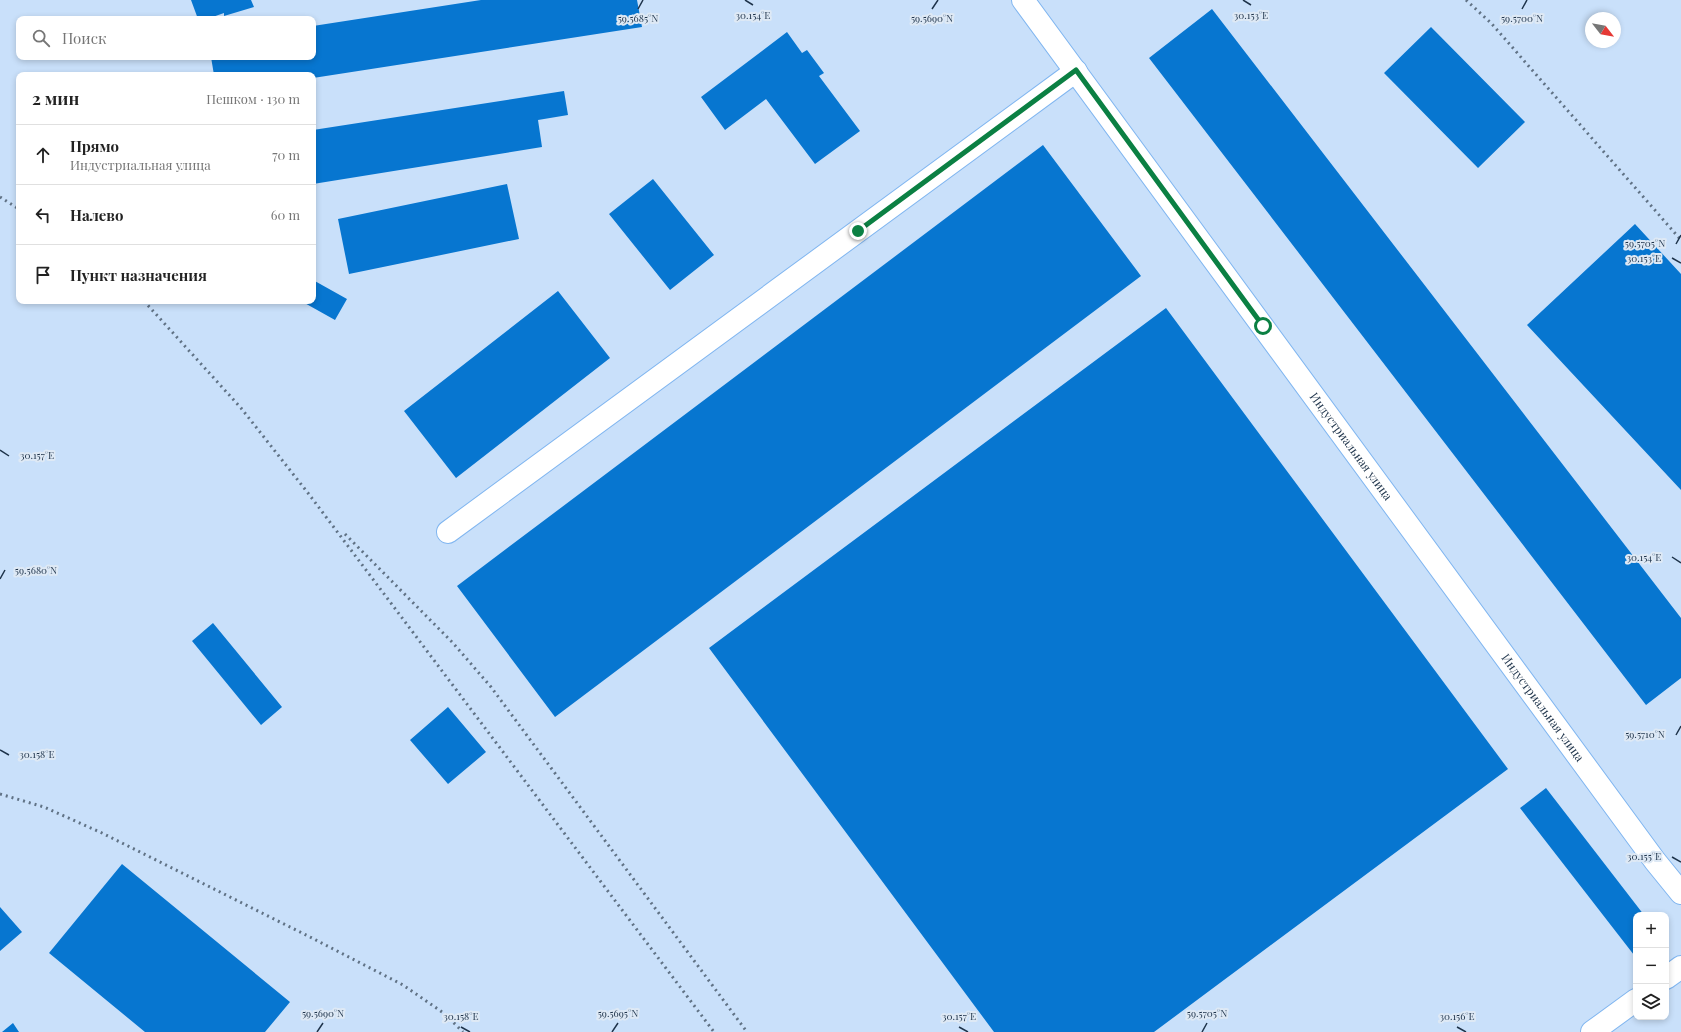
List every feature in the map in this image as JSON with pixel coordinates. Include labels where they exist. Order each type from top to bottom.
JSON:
[{"type":"street","name":"Индустриальная улица","points":[[1023,0],[1076,70],[1655,861],[1681,893]]},
{"type":"street","points":[[448,532],[1076,70]]},
{"type":"street","points":[[1669,976],[1681,967]]},
{"type":"street","points":[[1592,1032],[1633,1002]]},
{"type":"shaded area","points":[[0,0],[1681,0],[1681,1032],[0,1032]]},
{"type":"building","points":[[191,0],[251,0],[254,7],[224,16],[224,13],[216,16],[197,16]]},
{"type":"building","points":[[481,0],[637,0],[642,27],[316,78],[316,72],[214,72],[212,60],[316,60],[316,26]]},
{"type":"building","points":[[1212,9],[1681,618],[1681,678],[1646,705],[1149,58]]},
{"type":"building","points":[[1431,27],[1525,122],[1478,168],[1384,73]]},
{"type":"building","points":[[787,32],[802,53],[807,50],[824,73],[819,76],[860,131],[815,164],[766,99],[725,130],[701,97]]},
{"type":"building","points":[[564,91],[568,115],[538,120],[542,147],[316,184],[316,130]]},
{"type":"building","points":[[1043,145],[1141,276],[555,717],[457,586]]},
{"type":"building","points":[[653,179],[714,255],[670,290],[609,214]]},
{"type":"building","points":[[507,184],[519,239],[349,274],[338,219]]},
{"type":"building","points":[[1635,224],[1681,274],[1681,490],[1527,325]]},
{"type":"building","points":[[316,282],[347,299],[335,320],[306,304],[316,304]]},
{"type":"building","points":[[558,291],[610,358],[456,478],[404,411]]},
{"type":"building","points":[[1166,308],[1508,769],[1154,1032],[994,1032],[709,648]]},
{"type":"building","points":[[213,623],[282,707],[261,725],[192,641]]},
{"type":"building","points":[[448,707],[486,752],[448,784],[410,740]]},
{"type":"building","points":[[1546,788],[1642,912],[1633,912],[1633,954],[1520,808]]},
{"type":"building","points":[[122,864],[290,1002],[265,1032],[145,1032],[49,953]]},
{"type":"building","points":[[0,907],[22,932],[0,951]]},
{"type":"building","points":[[13,1023],[19,1032],[2,1032]]},
{"type":"railway","points":[[1466,0],[1491,23],[1681,240]]},
{"type":"railway","points":[[0,197],[16,207]]},
{"type":"railway","points":[[147,304],[241,408],[308,493],[714,1032]]},
{"type":"railway","points":[[345,534],[453,643],[491,687],[747,1032]]},
{"type":"railway","points":[[0,794],[44,807],[102,833],[308,936],[403,985],[445,1014],[463,1032]]},
{"type":"route","points":[[858,231],[1076,70],[1263,326]]}]
